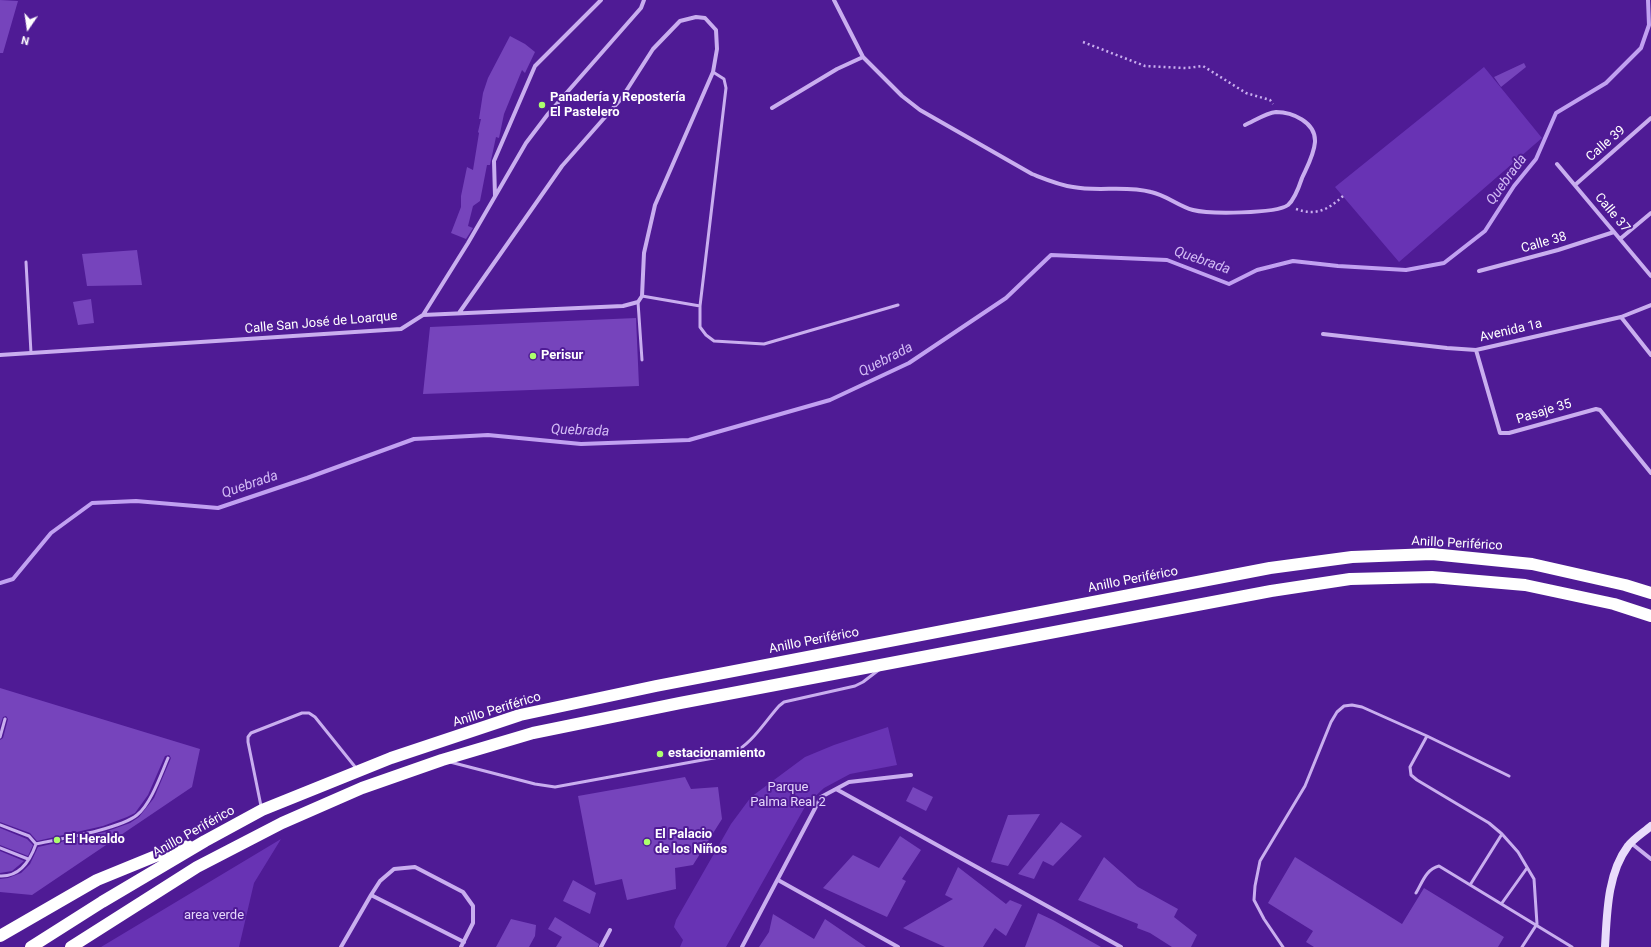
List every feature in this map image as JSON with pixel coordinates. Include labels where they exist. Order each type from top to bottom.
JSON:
[{"type":"highway","name":"Anillo Periférico","points":[[31,947],[102,902],[204,841],[262,810],[391,758],[520,715],[656,686],[1270,568],[1352,557],[1432,554],[1532,564],[1625,584],[1651,593]]},
{"type":"highway","points":[[71,947],[197,867],[282,823],[362,788],[442,760],[533,733],[680,703],[1271,591],[1350,579],[1432,577],[1525,585],[1614,604],[1651,616]]},
{"type":"highway","points":[[0,936],[96,880],[163,853],[204,841]]},
{"type":"main road","points":[[1605,947],[1608,900],[1616,870],[1628,846],[1651,826]]},
{"type":"street","points":[[495,196],[494,161],[535,66],[601,0]]},
{"type":"street","name":"Calle San José de Loarque","points":[[0,355],[401,329],[423,315],[526,142],[548,114],[641,8],[644,0]]},
{"type":"street","points":[[834,0],[862,57],[902,96],[920,110],[1032,174],[1052,182],[1073,188],[1151,192],[1179,206],[1193,210],[1215,212],[1271,211],[1288,205],[1294,198],[1313,154],[1315,140],[1312,129],[1301,118],[1275,112],[1245,125]]},
{"type":"street","points":[[423,315],[623,306],[638,302],[642,296],[644,253],[655,205],[713,72],[717,49],[716,30],[706,18],[696,17],[680,21],[654,49],[621,99],[562,166],[459,313]]},
{"type":"street","points":[[772,108],[837,69],[862,57]]},
{"type":"street","name":"Calle 39","points":[[1575,185],[1651,118]]},
{"type":"street","name":"Calle 37","points":[[1557,164],[1651,276]]},
{"type":"street","points":[[1620,239],[1651,213]]},
{"type":"street","name":"Calle 38","points":[[1479,271],[1558,250],[1614,232]]},
{"type":"street","name":"Avenida 1a","points":[[1323,334],[1476,350],[1621,317],[1651,305]]},
{"type":"street","points":[[1621,317],[1651,355]]},
{"type":"street","name":"Pasaje 35","points":[[1476,350],[1500,433],[1509,433],[1596,408],[1600,410],[1651,473]]},
{"type":"street","points":[[742,947],[821,797],[849,782],[911,775]]},
{"type":"street","points":[[836,789],[1121,947]]},
{"type":"street","points":[[1631,843],[1651,859]]},
{"type":"street","points":[[341,947],[380,881],[394,869],[415,867],[463,892],[473,906],[473,923],[461,947]]},
{"type":"street","points":[[778,880],[898,947]]},
{"type":"street","points":[[371,894],[464,942]]},
{"type":"street","points":[[601,947],[610,930]]},
{"type":"lane","points":[[713,72],[724,79],[726,88],[700,306],[700,326],[706,335],[714,341],[764,344],[898,305]]},
{"type":"lane","points":[[26,262],[31,353]]},
{"type":"lane","points":[[642,296],[700,306]]},
{"type":"lane","points":[[638,302],[642,360]]},
{"type":"lane","points":[[442,760],[535,784],[555,787],[730,754],[740,750],[748,743],[784,702],[855,686],[875,674],[884,664]]},
{"type":"lane","points":[[1283,947],[1264,920],[1254,900],[1260,861],[1305,786],[1331,722],[1337,712],[1344,706],[1352,705],[1362,708],[1427,736],[1509,776]]},
{"type":"lane","points":[[262,810],[248,742],[248,737],[251,733],[302,713],[309,713],[315,717],[358,771]]},
{"type":"lane","points":[[0,737],[5,719]]},
{"type":"lane","points":[[1427,736],[1410,767],[1411,775],[1489,823],[1502,834],[1518,852],[1534,879],[1537,924],[1522,947]]},
{"type":"lane","points":[[0,876],[17,874],[24,868],[36,844],[113,826],[129,821],[138,815],[147,803],[168,758]]},
{"type":"lane","points":[[0,825],[29,836],[36,844]]},
{"type":"lane","points":[[1470,885],[1502,834]]},
{"type":"lane","points":[[0,848],[28,859]]},
{"type":"lane","points":[[1416,893],[1428,872],[1433,867],[1439,866],[1537,924],[1572,947]]},
{"type":"lane","points":[[1502,903],[1527,868]]},
{"type":"path","points":[[1083,42],[1145,66],[1186,68],[1203,66],[1246,93],[1270,100],[1275,108],[1275,112]]},
{"type":"path","points":[[1288,205],[1304,212],[1318,212],[1335,203],[1343,196]]},
{"type":"green space","points":[[1484,67],[1542,138],[1399,262],[1335,187]]},
{"type":"green space","name":"Parque Palma Real 2","points":[[888,727],[897,765],[850,774],[824,788],[806,805],[726,947],[680,947],[683,940],[674,927],[676,920],[731,824],[751,797],[805,757],[834,745]]},
{"type":"green space","name":"area verde","points":[[281,839],[254,883],[239,947],[101,947]]},
{"type":"building","points":[[0,0],[18,1],[3,53],[0,53]]},
{"type":"building","points":[[510,36],[525,44],[535,52],[525,73],[522,70],[504,114],[499,138],[496,137],[490,165],[487,165],[480,201],[473,206],[468,226],[473,228],[466,239],[451,233],[461,207],[461,196],[467,167],[473,170],[481,119],[479,119],[483,93],[488,78]]},
{"type":"building","points":[[1524,63],[1526,67],[1501,87],[1494,77]]},
{"type":"building","points":[[137,250],[142,285],[87,286],[82,254]]},
{"type":"building","points":[[91,299],[94,323],[78,325],[73,302]]},
{"type":"building","name":"Perisur","points":[[636,318],[639,386],[423,394],[430,327]]},
{"type":"building","name":"El Heraldo","points":[[0,688],[200,749],[192,787],[32,895],[0,892],[0,879],[8,878],[21,873],[30,864],[38,847],[105,832],[130,823],[139,817],[154,798],[171,758],[169,755],[165,756],[148,795],[135,813],[103,826],[37,841],[30,833],[0,822],[0,740],[3,738],[8,719],[6,716],[3,717],[0,726]]},
{"type":"building","name":"El Palacio de los Niños","points":[[685,777],[691,789],[718,787],[722,819],[693,865],[675,868],[676,889],[627,900],[622,879],[595,885],[578,796]]},
{"type":"building","points":[[913,787],[933,797],[926,811],[906,801]]},
{"type":"building","points":[[1040,814],[1008,866],[991,862],[1008,815]]},
{"type":"building","points":[[1061,822],[1082,836],[1053,866],[1043,861],[1034,879],[1018,874]]},
{"type":"building","points":[[0,828],[27,839],[33,845],[28,856],[0,845]]},
{"type":"building","points":[[900,836],[921,850],[902,879],[906,881],[887,917],[823,888],[853,855],[879,868]]},
{"type":"building","points":[[0,851],[24,861],[12,871],[0,873]]},
{"type":"building","points":[[1104,857],[1138,887],[1178,909],[1174,917],[1197,935],[1191,947],[1172,947],[1150,933],[1137,928],[1138,924],[1078,900]]},
{"type":"building","points":[[1295,857],[1402,924],[1424,888],[1504,937],[1498,947],[1314,947],[1306,942],[1313,931],[1268,903]]},
{"type":"building","points":[[958,867],[1006,904],[1010,900],[1022,905],[1006,936],[995,928],[983,947],[945,947],[903,928],[953,899],[945,895]]},
{"type":"building","points":[[573,880],[596,893],[590,914],[563,901]]},
{"type":"building","points":[[1038,913],[1053,920],[1101,947],[1025,947]]},
{"type":"building","points":[[773,914],[814,939],[825,919],[866,947],[759,947],[769,932]]},
{"type":"building","points":[[555,917],[599,944],[598,947],[556,947],[562,937],[548,929]]},
{"type":"building","points":[[511,919],[536,925],[535,936],[529,947],[496,947]]},
{"type":"waterway","name":"Quebrada","points":[[0,583],[13,579],[51,533],[92,503],[136,501],[218,508],[307,478],[414,439],[488,435],[581,444],[689,440],[830,400],[909,363],[1006,298],[1051,255],[1167,260],[1229,284],[1257,270],[1293,261],[1338,266],[1406,270],[1444,263],[1485,231],[1514,186],[1536,159],[1556,113],[1606,83],[1641,48],[1649,25],[1648,0]]},
{"type":"place","name":"Panadería y Repostería El Pastelero","points":[[542,105]]},
{"type":"place","name":"Perisur","points":[[533,356]]},
{"type":"place","name":"estacionamiento","points":[[660,754]]},
{"type":"place","name":"El Heraldo","points":[[57,840]]},
{"type":"place","name":"El Palacio de los Niños","points":[[647,842]]}]
